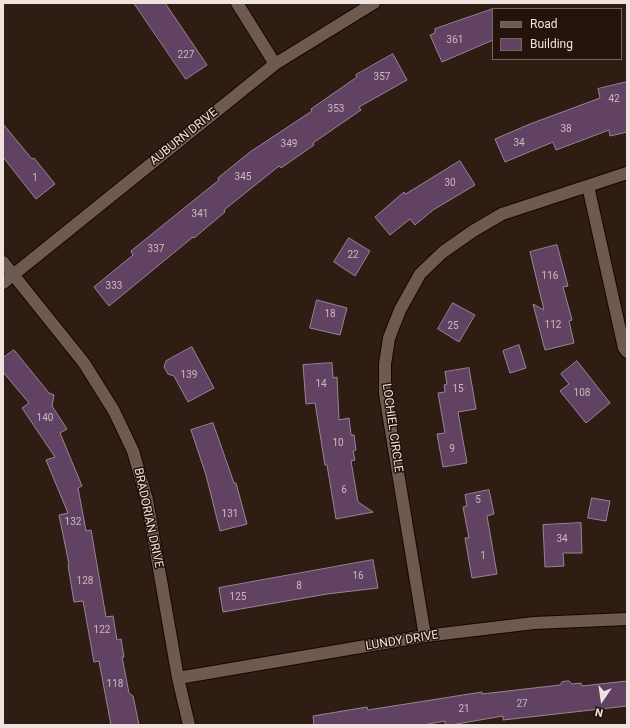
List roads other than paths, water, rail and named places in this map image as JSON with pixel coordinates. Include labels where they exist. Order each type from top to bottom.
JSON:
[{"type":"street","points":[[237,3],[275,64]]},
{"type":"street","name":"AUBURN DRIVE","points":[[3,283],[275,64],[374,3]]},
{"type":"street","name":"LOCHIEL CIRCLE","points":[[425,636],[384,394],[385,364],[389,338],[400,310],[420,274],[443,252],[473,231],[502,214],[627,173]]},
{"type":"street","points":[[588,186],[624,348],[627,352]]},
{"type":"street","name":"BRADORIAN DRIVE","points":[[3,262],[84,363],[114,411],[133,451],[147,500],[178,678],[188,725]]},
{"type":"street","name":"LUNDY DRIVE","points":[[178,678],[425,636],[534,623],[627,619]]}]
